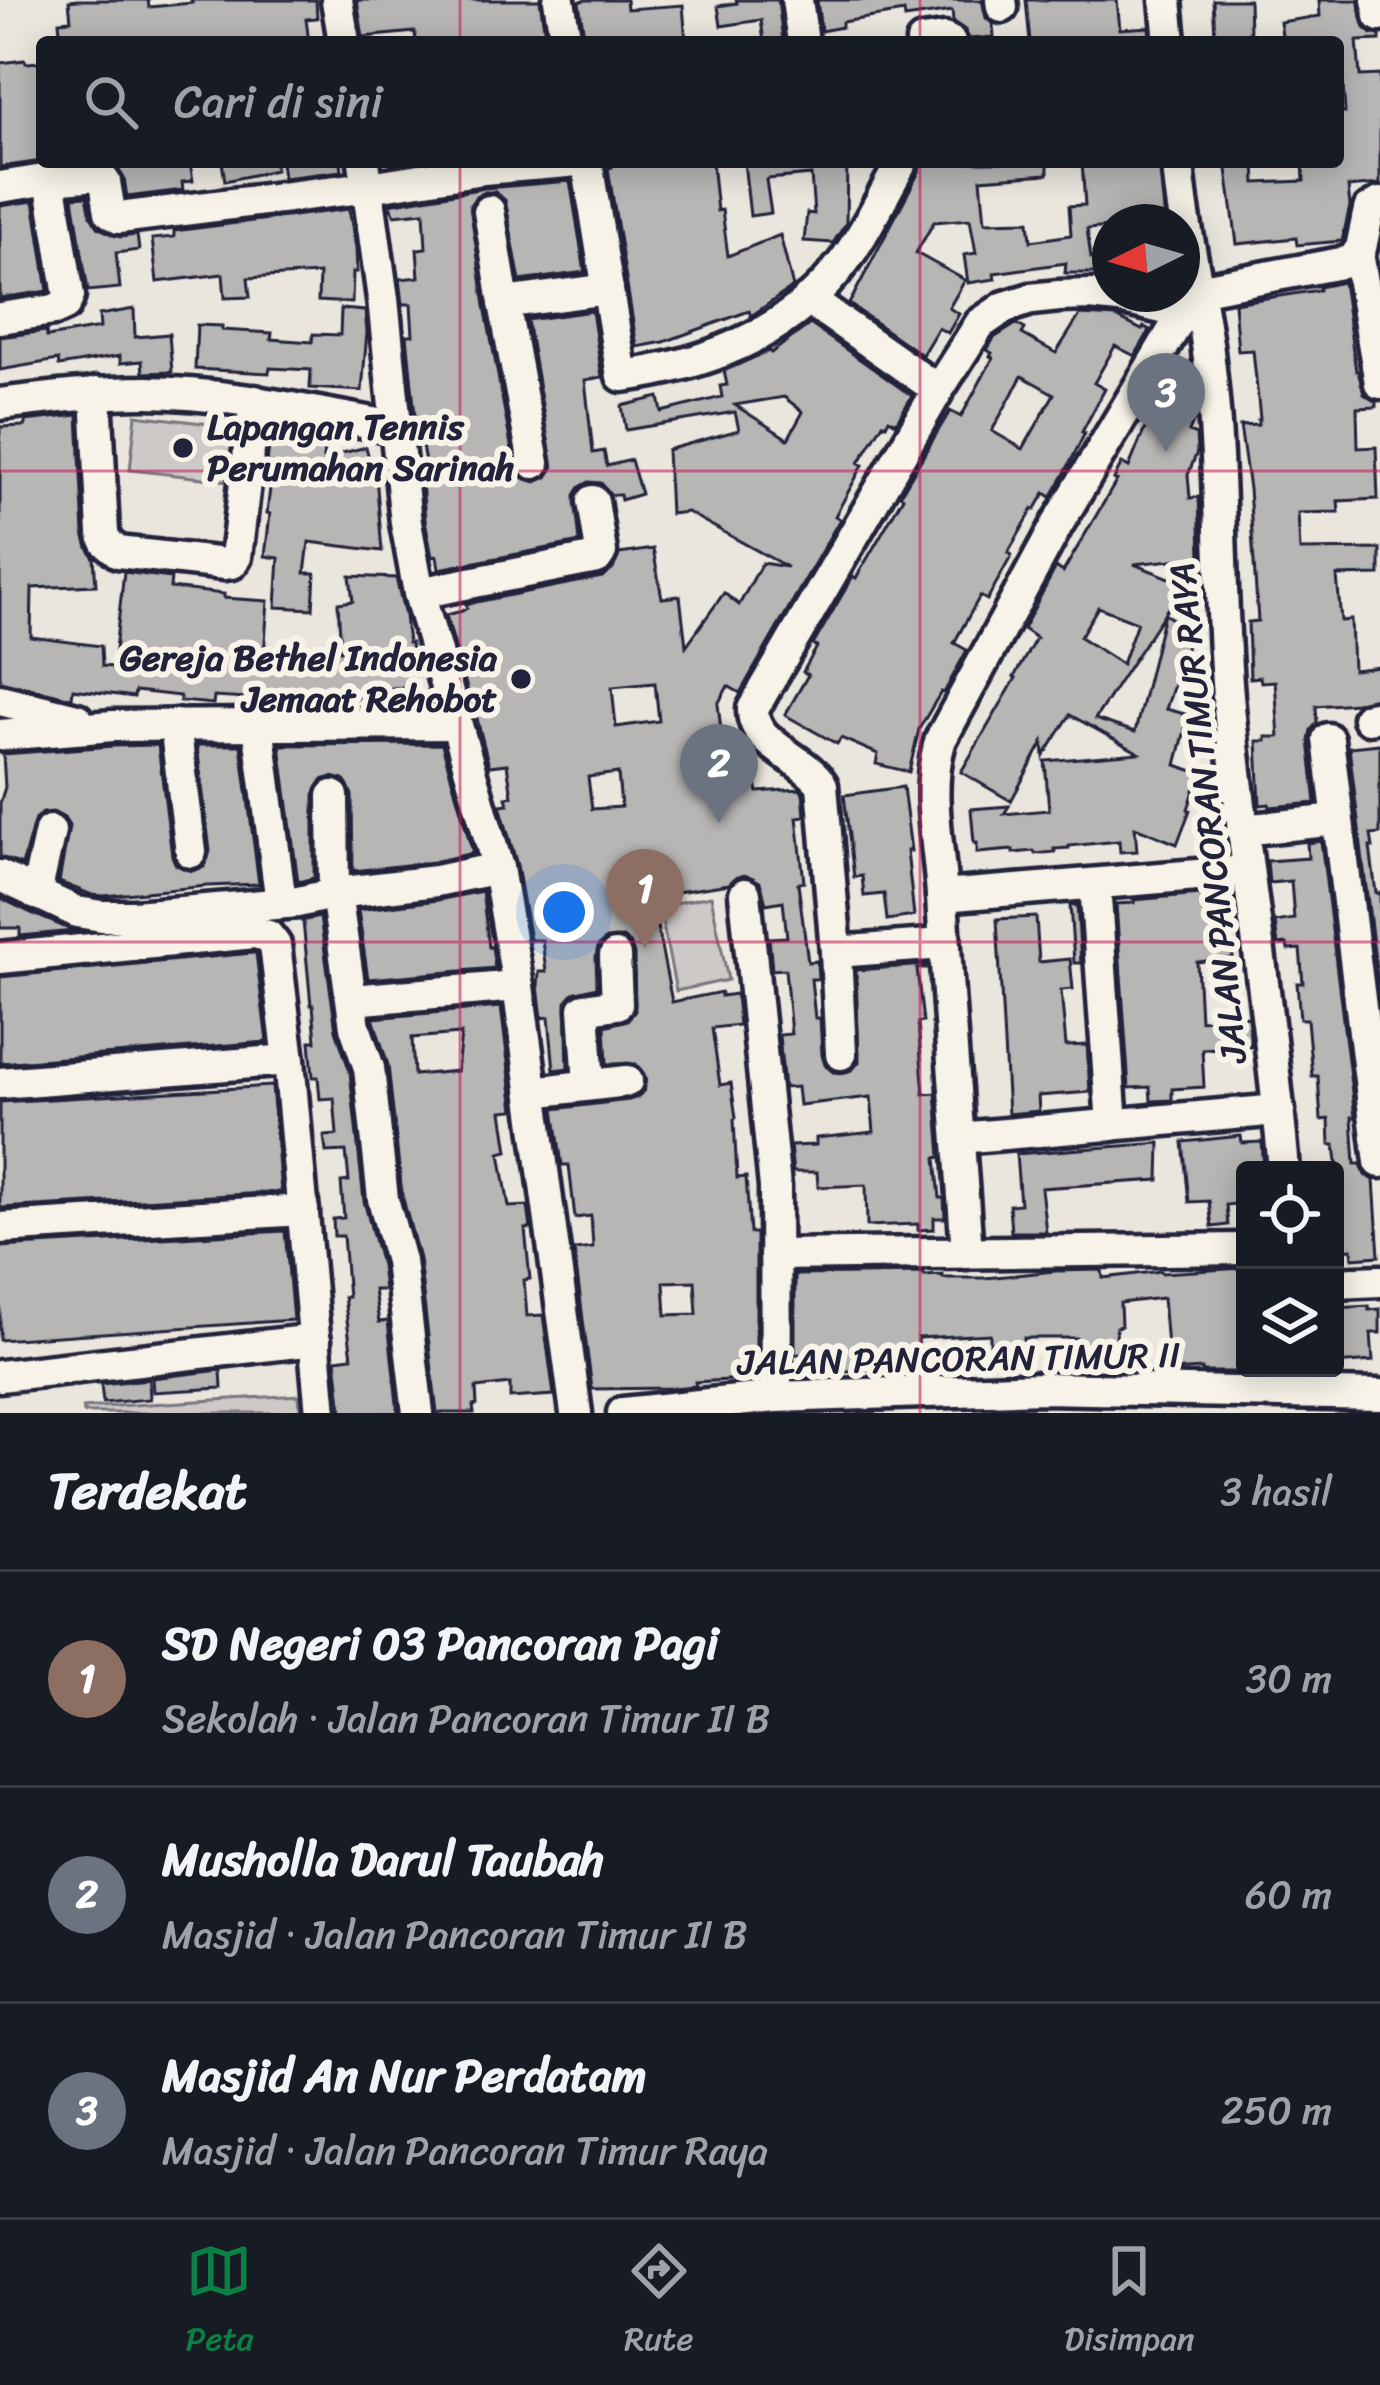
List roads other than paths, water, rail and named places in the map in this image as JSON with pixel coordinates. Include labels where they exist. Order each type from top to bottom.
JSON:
[{"type":"street","points":[[337,0],[343,36]]},
{"type":"street","points":[[560,0],[565,36]]},
{"type":"street","points":[[797,0],[802,36]]},
{"type":"street","points":[[1166,0],[1169,36]]},
{"type":"street","points":[[1377,0],[1380,16]]},
{"type":"street","points":[[0,188],[102,176],[110,212],[119,218],[366,174],[495,168]]},
{"type":"street","points":[[588,168],[622,376],[700,360],[772,327],[836,272],[898,168]]},
{"type":"street","name":"JALAN PANCORAN TIMUR RAYA","points":[[1179,168],[1182,204]]},
{"type":"street","points":[[366,174],[401,497],[419,593],[498,868],[576,1413]]},
{"type":"street","points":[[0,318],[54,310],[65,305],[69,296],[50,179]]},
{"type":"street","points":[[1380,203],[1366,217],[1358,254],[1380,383]]},
{"type":"street","points":[[489,211],[534,463]]},
{"type":"street","points":[[1200,299],[1347,263],[1358,254]]},
{"type":"street","points":[[504,303],[608,289]]},
{"type":"street","points":[[841,1054],[822,784],[811,770],[759,733],[753,709],[980,324],[1030,299],[1092,295]]},
{"type":"street","points":[[808,299],[938,390]]},
{"type":"street","points":[[967,1252],[943,944],[936,755],[1057,524],[1183,312]]},
{"type":"street","name":"JALAN PANCORAN TIMUR RAYA","points":[[1194,312],[1207,344],[1216,433],[1224,646],[1282,1161]]},
{"type":"street","points":[[0,404],[151,392],[255,401],[394,427]]},
{"type":"street","points":[[95,393],[106,542],[118,551],[225,563],[236,557],[255,401]]},
{"type":"street","points":[[419,593],[597,558],[601,552],[593,501]]},
{"type":"street","points":[[0,700],[113,726]]},
{"type":"street","points":[[0,735],[113,726],[455,724]]},
{"type":"street","points":[[176,725],[191,852]]},
{"type":"street","points":[[258,725],[281,903]]},
{"type":"street","points":[[1328,739],[1380,1162]]},
{"type":"street","points":[[333,796],[335,893],[358,1040],[369,1068],[382,1199],[400,1262],[418,1413]]},
{"type":"street","points":[[1242,830],[1337,820]]},
{"type":"street","points":[[36,894],[50,831]]},
{"type":"street","points":[[0,876],[77,911],[134,916],[298,902],[498,868]]},
{"type":"street","points":[[942,896],[1246,871]]},
{"type":"street","points":[[1095,884],[1112,1125]]},
{"type":"street","points":[[745,894],[775,1187],[776,1397]]},
{"type":"street","points":[[0,958],[254,933],[268,936],[275,945],[321,1412],[304,1413]]},
{"type":"street","points":[[836,952],[943,944]]},
{"type":"street","points":[[589,1085],[584,1009],[617,1004],[615,956]]},
{"type":"street","points":[[352,1000],[518,986]]},
{"type":"street","points":[[0,1083],[289,1060]]},
{"type":"street","points":[[533,1092],[626,1081]]},
{"type":"street","points":[[959,1138],[1279,1110]]},
{"type":"street","points":[[0,1228],[303,1210]]},
{"type":"street","points":[[775,1256],[1236,1249]]},
{"type":"street","points":[[1344,1282],[1380,1280]]},
{"type":"street","points":[[0,1376],[315,1340]]},
{"type":"street","name":"JALAN PANCORAN TIMUR II","points":[[623,1413],[742,1407],[776,1397],[927,1402],[1297,1391],[1380,1394]]},
{"type":"place","name":"Lapangan Tennis Perumahan Sarinah","points":[[183,448]]},
{"type":"place","name":"Masjid An Nur Perdatam","points":[[1166,452]]},
{"type":"place","name":"Gereja Bethel Indonesia Jemaat Rehobot","points":[[521,679]]},
{"type":"place","name":"Musholla Darul Taubah","points":[[719,823]]},
{"type":"place","name":"SD Negeri 03 Pancoran Pagi","points":[[645,948]]}]
